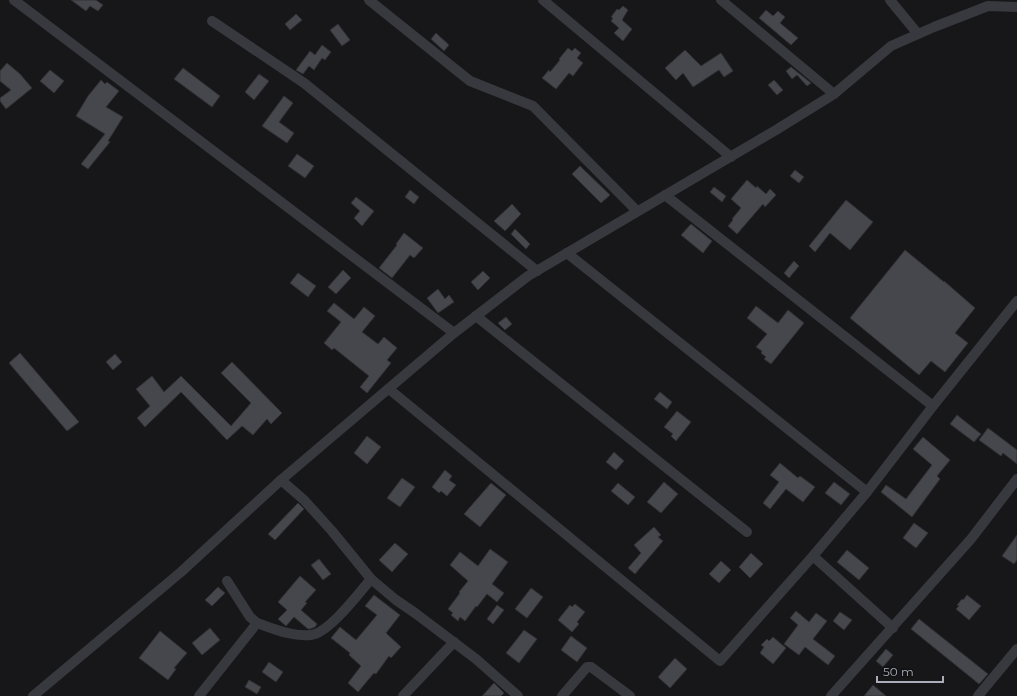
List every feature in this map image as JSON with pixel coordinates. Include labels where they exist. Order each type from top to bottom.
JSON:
[{"type":"street","points":[[14,0],[454,333]]},
{"type":"street","points":[[369,0],[470,81],[533,106],[637,211]]},
{"type":"street","points":[[543,0],[731,157]]},
{"type":"street","points":[[721,0],[834,94]]},
{"type":"street","points":[[890,0],[918,34]]},
{"type":"street","points":[[34,696],[181,572],[281,480],[454,333],[528,276],[731,157],[834,94],[891,46],[986,3],[1017,7]]},
{"type":"street","points":[[212,21],[304,83],[537,271]]},
{"type":"street","points":[[665,195],[933,406]]},
{"type":"street","points":[[567,253],[867,492]]},
{"type":"street","points":[[389,389],[720,661],[813,556],[867,492],[933,406],[1017,301]]},
{"type":"street","points":[[476,316],[747,532]]},
{"type":"street","points":[[831,696],[971,539],[1017,479]]},
{"type":"street","points":[[281,480],[304,500],[371,579],[396,600],[476,659],[518,696]]},
{"type":"street","points":[[813,556],[893,628]]},
{"type":"street","points":[[227,581],[250,617],[257,623],[290,634],[312,635],[336,620],[371,579]]},
{"type":"street","points":[[199,696],[257,623]]},
{"type":"street","points":[[403,696],[454,642]]},
{"type":"street","points":[[978,696],[1017,649]]},
{"type":"street","points":[[562,696],[587,667],[591,668],[630,696]]},
{"type":"building","points":[[71,0],[96,0],[103,5],[98,11],[90,6],[86,11]]},
{"type":"building","points":[[623,6],[628,10],[622,20],[632,29],[623,41],[614,33],[619,28],[611,21],[613,18],[611,17],[617,9],[619,10]]},
{"type":"building","points":[[766,10],[773,16],[778,11],[785,17],[780,23],[798,38],[791,45],[759,18]]},
{"type":"building","points":[[296,14],[302,20],[290,30],[285,24]]},
{"type":"building","points":[[338,24],[350,40],[342,46],[330,30]]},
{"type":"building","points":[[436,33],[449,45],[444,51],[431,39]]},
{"type":"building","points":[[322,45],[331,52],[325,60],[322,58],[314,70],[309,66],[303,74],[296,70],[310,51],[315,55]]},
{"type":"building","points":[[568,48],[572,51],[575,48],[581,53],[577,58],[583,63],[573,76],[569,73],[556,89],[542,78],[549,70],[550,72]]},
{"type":"building","points":[[685,50],[701,66],[721,53],[733,71],[724,77],[719,70],[693,87],[683,73],[676,80],[665,68]]},
{"type":"building","points":[[7,63],[20,74],[32,88],[6,109],[0,101],[0,98],[11,90],[0,81],[0,71]]},
{"type":"building","points":[[791,67],[811,83],[807,86],[797,75],[792,79],[786,71]]},
{"type":"building","points":[[183,68],[220,96],[212,107],[174,79]]},
{"type":"building","points":[[50,70],[64,81],[54,93],[40,81]]},
{"type":"building","points":[[259,74],[269,81],[254,100],[245,92]]},
{"type":"building","points":[[101,80],[105,84],[107,82],[119,91],[106,107],[123,117],[108,141],[110,142],[88,169],[81,164],[105,134],[76,116],[88,96]]},
{"type":"building","points":[[774,80],[783,90],[777,95],[768,85]]},
{"type":"building","points":[[284,96],[293,103],[279,122],[294,133],[287,143],[262,126]]},
{"type":"building","points":[[297,154],[314,166],[305,178],[288,166]]},
{"type":"building","points":[[580,166],[610,195],[601,203],[572,174]]},
{"type":"building","points":[[795,170],[804,177],[799,183],[790,176]]},
{"type":"building","points":[[747,180],[766,194],[770,189],[776,195],[765,207],[763,204],[737,234],[728,226],[741,208],[731,199]]},
{"type":"building","points":[[714,187],[726,196],[722,202],[710,192]]},
{"type":"building","points":[[410,190],[419,197],[414,204],[405,197]]},
{"type":"building","points":[[356,197],[374,211],[362,226],[354,218],[360,211],[351,203]]},
{"type":"building","points":[[846,200],[873,222],[850,250],[830,233],[815,252],[809,246]]},
{"type":"building","points":[[512,204],[521,214],[505,231],[494,221]]},
{"type":"building","points":[[691,224],[712,241],[703,253],[681,235]]},
{"type":"building","points":[[515,229],[530,244],[526,249],[511,234]]},
{"type":"building","points":[[404,233],[423,248],[414,258],[410,255],[392,278],[379,268],[397,245],[396,244]]},
{"type":"building","points":[[905,250],[975,308],[955,333],[968,343],[945,372],[931,361],[919,375],[850,318]]},
{"type":"building","points":[[794,261],[799,266],[789,278],[784,273]]},
{"type":"building","points":[[343,270],[351,278],[336,294],[328,287]]},
{"type":"building","points":[[483,271],[490,278],[478,290],[471,282]]},
{"type":"building","points":[[298,273],[316,286],[308,297],[290,283]]},
{"type":"building","points":[[438,289],[445,299],[449,295],[454,302],[438,313],[427,298]]},
{"type":"building","points":[[334,303],[354,319],[364,307],[375,316],[362,332],[378,344],[384,337],[397,348],[387,360],[391,363],[367,393],[360,387],[369,376],[334,348],[332,350],[324,343],[341,322],[327,311]]},
{"type":"building","points":[[756,306],[778,323],[788,310],[804,323],[771,364],[764,359],[766,357],[761,353],[762,351],[756,347],[767,334],[747,318]]},
{"type":"building","points":[[506,317],[512,324],[505,330],[498,323]]},
{"type":"building","points":[[20,353],[79,422],[67,431],[9,363]]},
{"type":"building","points":[[115,354],[122,362],[113,370],[106,362]]},
{"type":"building","points":[[232,362],[282,413],[271,424],[267,419],[253,435],[242,426],[227,440],[181,392],[145,427],[137,418],[150,406],[136,389],[152,376],[164,392],[181,376],[231,426],[251,403],[221,373]]},
{"type":"building","points":[[660,392],[672,402],[667,409],[654,399]]},
{"type":"building","points":[[677,411],[691,422],[676,441],[671,436],[673,434],[664,427]]},
{"type":"building","points":[[957,415],[981,434],[974,442],[950,424]]},
{"type":"building","points":[[988,428],[1017,450],[1017,464],[1003,453],[1001,456],[979,440]]},
{"type":"building","points":[[367,436],[381,447],[367,464],[354,453]]},
{"type":"building","points":[[923,437],[950,460],[937,476],[940,479],[912,517],[881,492],[886,485],[906,499],[932,465],[913,449]]},
{"type":"building","points":[[614,452],[624,461],[616,470],[606,462]]},
{"type":"building","points":[[780,463],[798,478],[800,476],[815,487],[803,502],[786,489],[770,509],[763,503],[779,482],[770,475]]},
{"type":"building","points":[[445,470],[452,476],[449,480],[456,485],[447,496],[441,491],[439,493],[432,487]]},
{"type":"building","points":[[402,478],[415,487],[400,507],[387,498]]},
{"type":"building","points":[[664,482],[678,494],[661,513],[647,502]]},
{"type":"building","points":[[834,482],[850,494],[841,505],[825,493]]},
{"type":"building","points":[[491,483],[506,495],[480,527],[464,514]]},
{"type":"building","points":[[618,483],[635,497],[628,505],[611,491]]},
{"type":"building","points":[[298,503],[304,509],[275,540],[268,534]]},
{"type":"building","points":[[914,523],[928,533],[916,548],[903,538]]},
{"type":"building","points":[[654,527],[661,535],[658,537],[663,541],[635,574],[628,568],[641,553],[634,545]]},
{"type":"building","points":[[1017,535],[1017,560],[1014,564],[1002,556]]},
{"type":"building","points":[[395,543],[408,554],[392,572],[379,560]]},
{"type":"building","points":[[490,549],[508,562],[492,584],[504,593],[497,602],[487,594],[465,621],[460,617],[458,621],[451,615],[453,613],[448,609],[468,581],[450,565],[460,552],[478,566]]},
{"type":"building","points":[[847,550],[869,568],[859,580],[837,562]]},
{"type":"building","points":[[751,553],[763,564],[750,578],[739,567]]},
{"type":"building","points":[[319,559],[331,574],[323,580],[311,565]]},
{"type":"building","points":[[721,561],[731,570],[719,583],[709,574]]},
{"type":"building","points":[[300,576],[316,590],[305,602],[307,603],[301,610],[317,624],[315,627],[310,629],[294,617],[286,626],[278,619],[287,610],[278,602]]},
{"type":"building","points":[[218,587],[225,593],[212,606],[205,600]]},
{"type":"building","points":[[531,588],[543,597],[527,618],[515,609]]},
{"type":"building","points":[[374,595],[400,615],[386,633],[401,647],[391,658],[389,656],[376,674],[374,673],[358,692],[348,683],[361,666],[349,655],[350,653],[331,638],[340,627],[356,640],[377,615],[365,606]]},
{"type":"building","points":[[967,595],[981,606],[969,620],[956,609],[959,606],[957,605]]},
{"type":"building","points":[[575,604],[585,612],[577,622],[579,624],[572,632],[558,620],[570,605],[572,607]]},
{"type":"building","points":[[497,605],[504,610],[493,624],[487,619]]},
{"type":"building","points":[[796,611],[809,622],[816,613],[827,621],[813,639],[835,656],[828,665],[805,647],[799,655],[784,644],[798,625],[790,618]]},
{"type":"building","points":[[840,612],[852,620],[844,630],[833,621]]},
{"type":"building","points":[[919,619],[988,674],[979,684],[911,629]]},
{"type":"building","points":[[210,628],[220,640],[202,655],[192,643]]},
{"type":"building","points":[[524,630],[537,639],[519,663],[506,653]]},
{"type":"building","points":[[160,631],[187,653],[174,668],[176,669],[168,680],[139,658]]},
{"type":"building","points":[[571,636],[587,648],[577,662],[561,650]]},
{"type":"building","points":[[773,637],[786,648],[773,664],[760,653],[764,647],[761,645],[767,639],[769,641]]},
{"type":"building","points":[[886,649],[893,655],[883,667],[876,661]]},
{"type":"building","points":[[675,658],[687,669],[670,688],[658,677]]},
{"type":"building","points":[[269,662],[283,672],[276,682],[262,672]]},
{"type":"building","points":[[249,680],[261,687],[257,694],[245,687]]},
{"type":"building","points":[[494,683],[504,693],[501,696],[482,696]]},
{"type":"building","points":[[873,685],[886,696],[864,696]]}]
